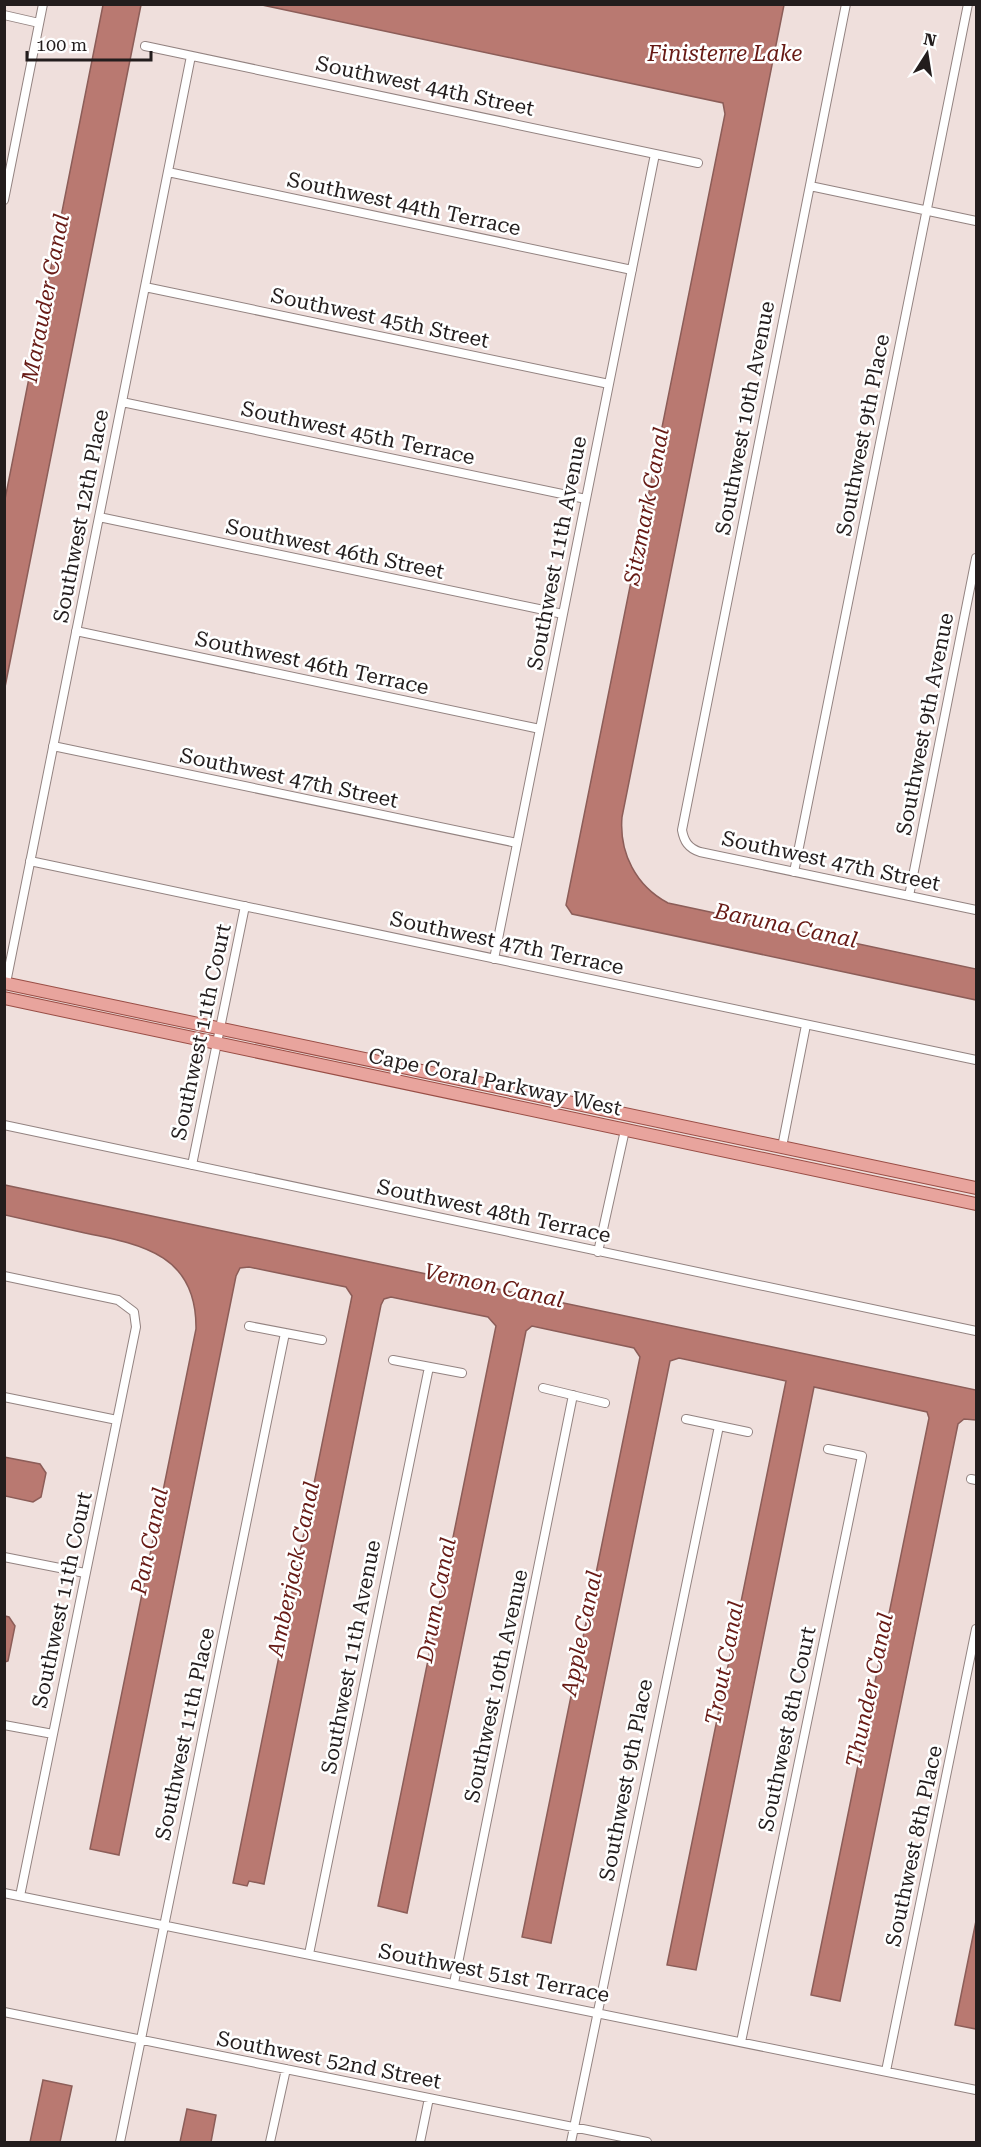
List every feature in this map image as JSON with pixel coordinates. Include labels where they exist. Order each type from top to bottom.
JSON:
[{"type":"main road","name":"Cape Coral Parkway West","points":[[5,983],[976,1188]]},
{"type":"main road","name":"Cape Coral Parkway West","points":[[4,998],[976,1204]]},
{"type":"main road","points":[[510,1105],[537,1103],[608,1118],[612,1118],[616,1112]]},
{"type":"main road","points":[[625,1130],[644,1125],[720,1141],[739,1138]]},
{"type":"street","points":[[4,200],[43,4]]},
{"type":"street","name":"Southwest 10th Avenue","points":[[683,839],[682,830],[690,785],[846,4]]},
{"type":"street","name":"Southwest 9th Place","points":[[795,872],[968,4]]},
{"type":"street","points":[[4,15],[39,23]]},
{"type":"street","name":"Southwest 44th Street","points":[[145,46],[698,163]]},
{"type":"street","name":"Southwest 12th Place","points":[[5,983],[191,56]]},
{"type":"street","name":"Southwest 11th Avenue","points":[[494,959],[655,154]]},
{"type":"street","name":"Southwest 44th Terrace","points":[[168,172],[632,270]]},
{"type":"street","points":[[810,186],[976,221]]},
{"type":"street","name":"Southwest 45th Street","points":[[145,287],[609,384]]},
{"type":"street","name":"Southwest 45th Terrace","points":[[122,402],[586,499]]},
{"type":"street","name":"Southwest 46th Street","points":[[99,517],[563,614]]},
{"type":"street","name":"Southwest 9th Avenue","points":[[909,896],[976,558]]},
{"type":"street","name":"Southwest 46th Terrace","points":[[76,631],[540,729]]},
{"type":"street","name":"Southwest 47th Street","points":[[53,746],[517,843]]},
{"type":"street","name":"Southwest 47th Street","points":[[683,839],[691,849],[700,852],[976,910]]},
{"type":"street","name":"Southwest 47th Terrace","points":[[30,861],[976,1060]]},
{"type":"street","name":"Southwest 11th Court","points":[[192,1166],[245,906]]},
{"type":"street","points":[[782,1147],[806,1024]]},
{"type":"street","name":"Southwest 48th Terrace","points":[[4,1125],[976,1331]]},
{"type":"street","points":[[598,1252],[625,1130]]},
{"type":"street","name":"Southwest 11th Court","points":[[4,1276],[118,1300],[134,1312],[136,1327],[20,1896]]},
{"type":"street","points":[[249,1326],[322,1340]]},
{"type":"street","name":"Southwest 11th Place","points":[[120,2142],[285,1333]]},
{"type":"street","points":[[393,1360],[462,1373]]},
{"type":"street","name":"Southwest 11th Avenue","points":[[309,1954],[429,1367]]},
{"type":"street","points":[[543,1388],[605,1403]]},
{"type":"street","name":"Southwest 10th Avenue","points":[[454,1983],[573,1395]]},
{"type":"street","points":[[4,1397],[117,1420]]},
{"type":"street","points":[[686,1419],[748,1432]]},
{"type":"street","name":"Southwest 9th Place","points":[[571,2142],[719,1426]]},
{"type":"street","name":"Southwest 8th Court","points":[[741,2042],[862,1456],[828,1449]]},
{"type":"street","points":[[4,1557],[85,1573]]},
{"type":"street","name":"Southwest 8th Place","points":[[886,2072],[976,1629]]},
{"type":"street","points":[[4,1725],[53,1734]]},
{"type":"street","name":"Southwest 51st Terrace","points":[[4,1893],[976,2090]]},
{"type":"street","name":"Southwest 52nd Street","points":[[4,2012],[647,2142]]},
{"type":"street","points":[[270,2142],[286,2069]]},
{"type":"street","points":[[420,2142],[429,2098]]},
{"type":"water","name":"Marauder Canal","points":[[103,5],[141,5],[5,687],[5,499]]},
{"type":"water","name":"Finisterre Lake","points":[[262,5],[784,5],[622,817],[623,843],[639,878],[657,896],[668,903],[976,969],[976,1000],[572,914],[566,905],[725,114],[723,103]]},
{"type":"water","points":[[5,1185],[976,1390],[976,1420],[964,1419],[958,1424],[840,2001],[811,1995],[929,1418],[927,1412],[814,1387],[696,1970],[667,1965],[786,1381],[679,1358],[670,1361],[551,1943],[522,1937],[640,1357],[634,1348],[532,1326],[526,1331],[407,1913],[378,1906],[496,1326],[488,1317],[391,1297],[384,1299],[264,1884],[249,1881],[247,1886],[233,1883],[352,1296],[346,1287],[249,1267],[240,1268],[236,1276],[119,1855],[90,1849],[196,1329],[194,1304],[188,1285],[177,1270],[163,1258],[147,1249],[5,1215]]},
{"type":"water","points":[[4,1457],[40,1464],[46,1473],[41,1497],[33,1502],[5,1496]]},
{"type":"water","points":[[5,1616],[9,1617],[15,1626],[8,1661],[5,1662]]},
{"type":"water","points":[[976,1921],[976,2029],[955,2025]]},
{"type":"water","points":[[43,2080],[72,2086],[60,2142],[30,2142]]},
{"type":"water","points":[[187,2109],[216,2115],[211,2142],[180,2142]]},
{"type":"water label","name":"Sitzmark Canal","points":[[646,506]]},
{"type":"water label","name":"Baruna Canal","points":[[786,925]]},
{"type":"water label","name":"Vernon Canal","points":[[494,1285]]},
{"type":"water label","name":"Pan Canal","points":[[149,1541]]},
{"type":"water label","name":"Amberjack Canal","points":[[293,1569]]},
{"type":"water label","name":"Drum Canal","points":[[436,1600]]},
{"type":"water label","name":"Apple Canal","points":[[581,1633]]},
{"type":"water label","name":"Trout Canal","points":[[724,1663]]},
{"type":"water label","name":"Thunder Canal","points":[[869,1690]]}]
